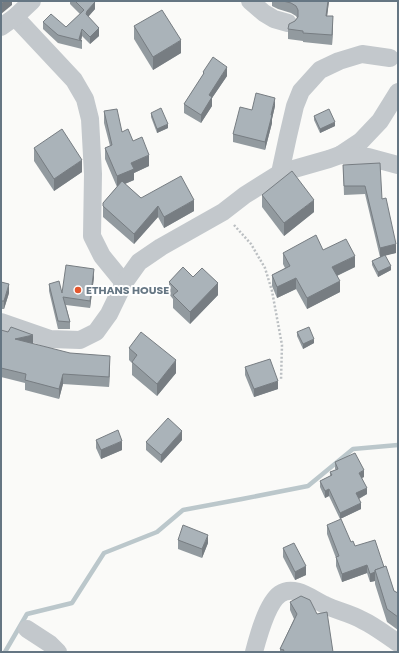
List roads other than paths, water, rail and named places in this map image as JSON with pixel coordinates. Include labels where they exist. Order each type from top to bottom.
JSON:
[{"type":"street","points":[[32,1],[8,22],[74,80],[85,99],[90,119],[93,174],[92,236],[102,256],[124,283]]},
{"type":"street","points":[[250,1],[274,20],[288,23]]},
{"type":"street","points":[[280,173],[297,101],[301,91],[320,70],[338,61],[362,54],[390,58]]},
{"type":"street","points":[[1,322],[50,339],[80,340],[96,332],[109,314],[124,283],[139,262],[222,212],[280,173],[329,159],[361,142],[380,121],[398,92]]},
{"type":"street","points":[[340,154],[368,157],[398,166]]},
{"type":"street","points":[[254,652],[269,607],[279,594],[286,591],[297,592],[311,597],[324,605],[361,619],[398,643]]},
{"type":"street","points":[[27,629],[50,644],[58,652]]},
{"type":"waterway","points":[[5,652],[27,614],[72,603],[104,553],[157,532],[183,510],[308,486],[353,449],[398,445]]},
{"type":"place","name":"ETHANS HOUSE","points":[[78,290]]}]
